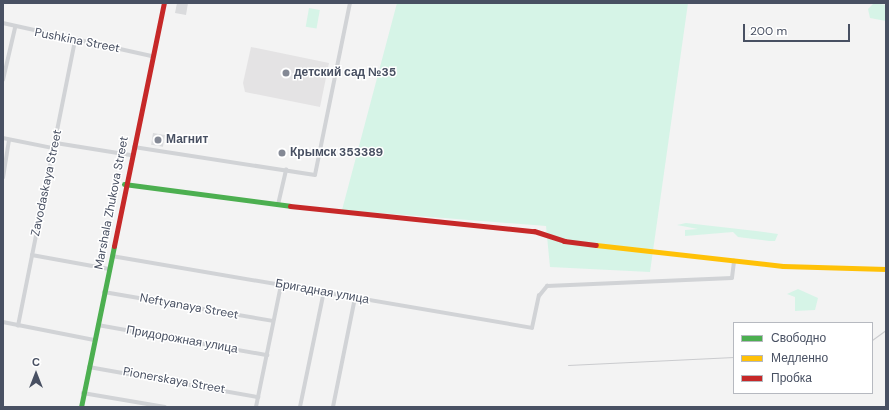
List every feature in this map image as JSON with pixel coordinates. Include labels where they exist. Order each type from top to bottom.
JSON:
[{"type":"street","name":"Marshala Zhukova Street","points":[[81,407],[112,256],[124,184],[164,3]]},
{"type":"street","points":[[132,146],[316,174],[350,3]]},
{"type":"street","name":"Pushkina Street","points":[[3,23],[15,28],[152,56]]},
{"type":"street","points":[[3,80],[15,28]]},
{"type":"street","name":"Zavodaskaya Street","points":[[18,326],[53,148],[56,142],[75,40]]},
{"type":"street","points":[[3,138],[53,148]]},
{"type":"street","points":[[3,178],[9,140]]},
{"type":"street","points":[[56,142],[130,155]]},
{"type":"street","points":[[278,205],[286,170]]},
{"type":"street","points":[[124,184],[278,205],[534,231],[564,240],[734,261],[783,266],[886,269]]},
{"type":"street","points":[[32,255],[109,269]]},
{"type":"street","name":"Бригадная улица","points":[[112,256],[324,291],[355,298],[532,328],[539,296],[547,286],[732,278],[734,261]]},
{"type":"street","points":[[256,407],[281,285]]},
{"type":"street","points":[[300,407],[324,291]]},
{"type":"street","name":"Neftyanaya Street","points":[[104,292],[273,321]]},
{"type":"street","points":[[333,407],[355,298]]},
{"type":"street","points":[[3,322],[95,340]]},
{"type":"street","name":"Придорожная улица","points":[[98,325],[267,354]]},
{"type":"street","name":"Pionerskaya Street","points":[[89,367],[258,397]]},
{"type":"street","points":[[84,393],[165,407]]},
{"type":"shaded area","name":"детский сад №35","points":[[251,47],[329,63],[320,107],[245,92],[243,83]]},
{"type":"green space","points":[[397,3],[688,3],[650,272],[550,267],[546,226],[342,210]]},
{"type":"green space","points":[[874,3],[886,5],[886,21],[870,18],[868,9]]},
{"type":"green space","points":[[309,8],[320,10],[317,29],[306,27]]},
{"type":"green space","points":[[686,223],[778,234],[775,241],[738,237],[733,232],[685,236],[685,230],[698,229],[677,225]]},
{"type":"green space","points":[[798,289],[818,298],[815,310],[795,311],[795,297],[787,294]]},
{"type":"building","points":[[177,3],[188,3],[186,15],[175,13]]},
{"type":"building","name":"Магнит","points":[[153,133],[165,135],[163,147],[151,145]]},
{"type":"railway","points":[[873,339],[886,330]]},
{"type":"railway","points":[[568,365],[733,357]]},
{"type":"traffic: fast","points":[[124,184],[290,206]]},
{"type":"traffic: fast","points":[[81,407],[114,246]]},
{"type":"traffic: slow","points":[[596,245],[783,266],[886,269]]},
{"type":"traffic: jam","points":[[114,246],[164,3]]},
{"type":"traffic: jam","points":[[290,206],[534,231],[564,241],[596,245]]},
{"type":"place","name":"детский сад №35","points":[[286,73]]},
{"type":"place","name":"Магнит","points":[[158,140]]},
{"type":"place","name":"Крымск 353389","points":[[282,153]]}]
